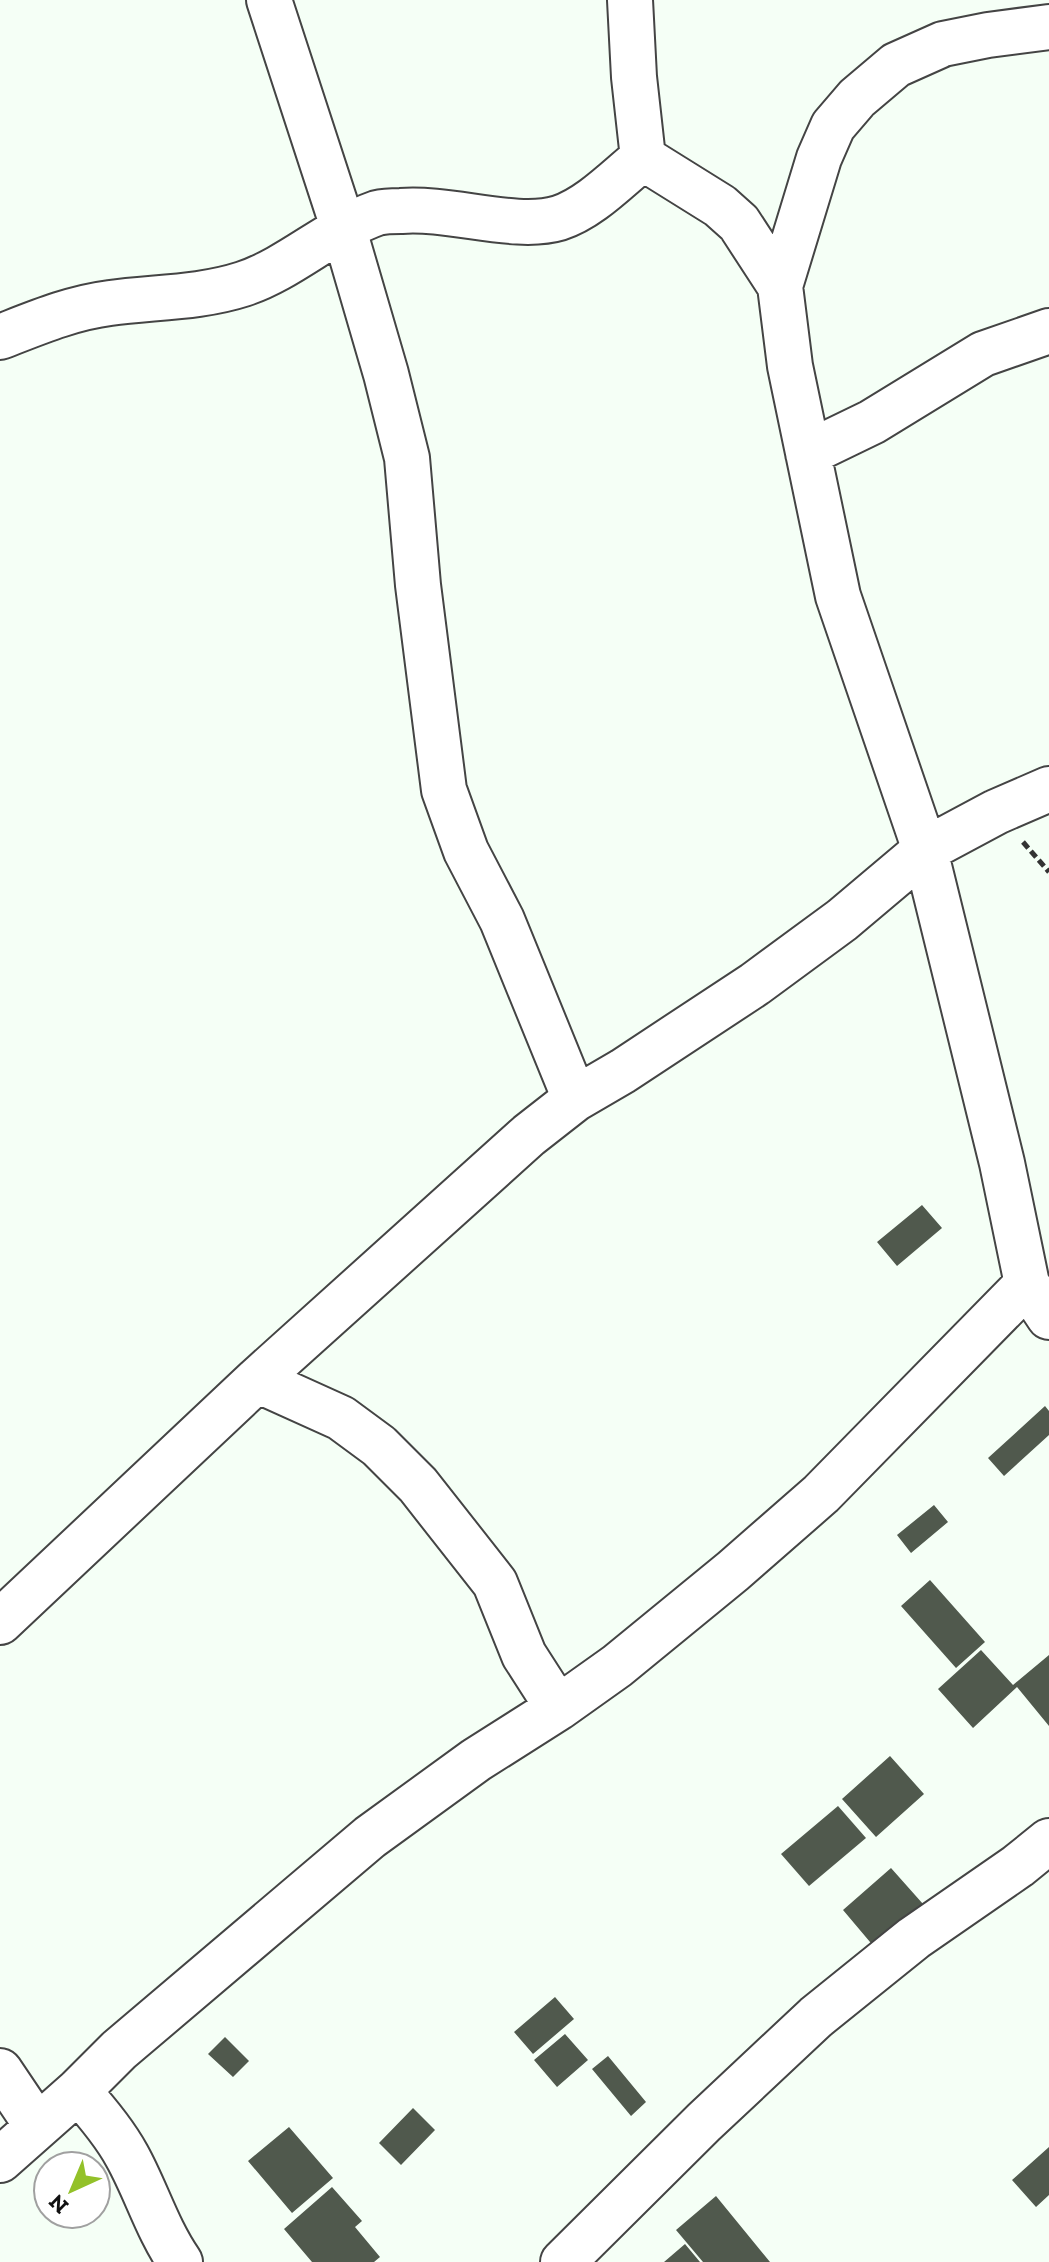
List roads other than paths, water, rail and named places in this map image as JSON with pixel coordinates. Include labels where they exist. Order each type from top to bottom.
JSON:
[{"type":"street","points":[[269,0],[344,230],[407,458],[418,585],[444,790],[466,851],[502,920],[575,1099]]},
{"type":"street","points":[[630,0],[643,158]]},
{"type":"street","points":[[0,2160],[119,2050],[370,1837],[476,1760],[617,1666],[733,1571],[1038,1300],[925,850],[838,596],[790,366],[780,286],[819,158],[833,126],[857,98],[896,65],[943,44],[1044,19]]},
{"type":"street","points":[[0,337],[80,308],[208,293],[240,285],[273,274],[305,251],[379,213],[411,210],[453,212],[535,223],[562,217],[588,202],[643,158]]},
{"type":"street","points":[[643,158],[720,206],[739,223],[780,286]]},
{"type":"street","points":[[808,453],[872,422],[983,354],[1049,331]]},
{"type":"street","points":[[0,1622],[257,1380],[529,1135],[575,1099],[755,984],[842,920],[925,850],[996,812],[1049,789]]},
{"type":"street","points":[[257,1380],[341,1418],[379,1446],[418,1485],[495,1583],[524,1655],[558,1708]]},
{"type":"street","points":[[563,2262],[704,2122],[816,2017],[914,1938],[1049,1841]]},
{"type":"street","points":[[0,2071],[37,2126]]},
{"type":"street","points":[[78,2091],[103,2120],[127,2156],[144,2196],[180,2262]]}]
